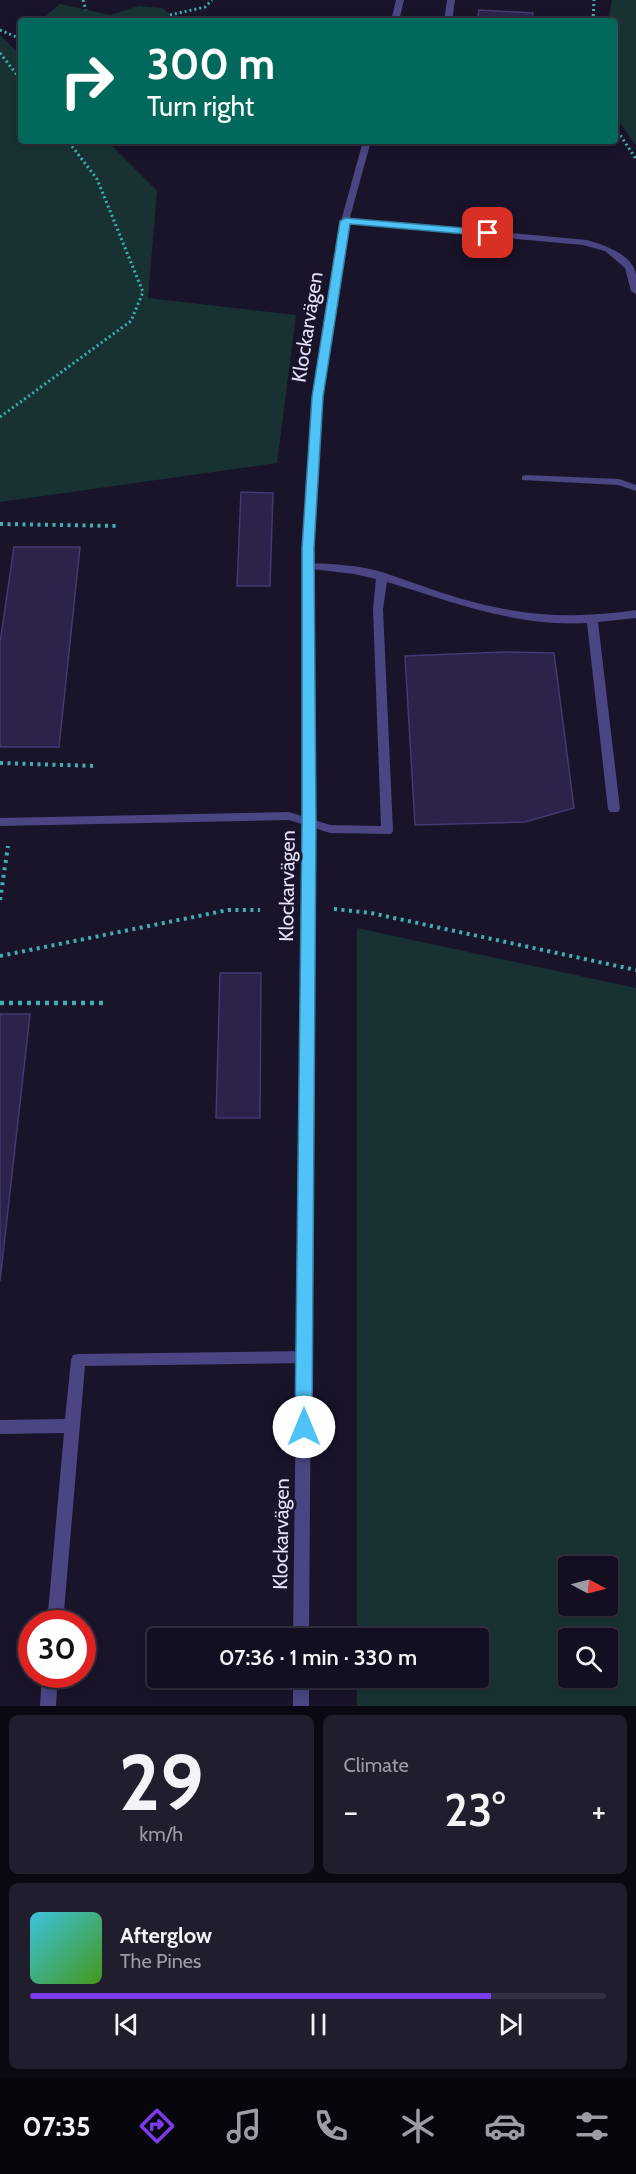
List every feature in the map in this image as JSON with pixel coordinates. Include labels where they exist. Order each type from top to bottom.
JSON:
[{"type":"street","points":[[396,18],[400,0]]},
{"type":"street","points":[[448,18],[451,0]]},
{"type":"street","name":"Klockarvägen","points":[[301,1628],[309,822],[308,566],[318,397],[345,221],[367,144]]},
{"type":"street","points":[[345,221],[584,242],[608,249],[629,267],[636,291]]},
{"type":"street","points":[[526,478],[619,482],[636,488]]},
{"type":"street","points":[[308,566],[328,566],[382,576],[484,609],[555,621],[592,621],[636,614]]},
{"type":"street","points":[[6,822],[290,816],[330,829],[387,831],[378,609],[382,576]]},
{"type":"street","points":[[592,621],[614,809]]},
{"type":"street","points":[[56,1610],[78,1360],[304,1357]]},
{"type":"street","points":[[0,1427],[71,1426]]},
{"type":"street","points":[[48,1706],[49,1688]]},
{"type":"street","points":[[301,1688],[301,1706]]},
{"type":"path","points":[[83,0],[86,10]]},
{"type":"path","points":[[170,15],[205,6],[212,0]]},
{"type":"path","points":[[592,18],[594,0]]},
{"type":"path","points":[[0,30],[18,38]]},
{"type":"path","points":[[0,53],[18,76]]},
{"type":"path","points":[[618,132],[636,159]]},
{"type":"path","points":[[0,417],[131,321],[143,292],[97,179],[70,144]]},
{"type":"path","points":[[0,524],[120,526]]},
{"type":"path","points":[[0,764],[96,766]]},
{"type":"path","points":[[0,900],[6,822]]},
{"type":"path","points":[[332,908],[371,913],[636,970]]},
{"type":"path","points":[[0,956],[228,910],[260,910]]},
{"type":"path","points":[[0,1003],[103,1003]]},
{"type":"green space","points":[[612,0],[636,0],[636,146],[618,120],[618,18],[609,18]]},
{"type":"green space","points":[[60,4],[110,15],[139,6],[162,8],[175,18],[44,18]]},
{"type":"green space","points":[[0,35],[18,53],[18,144],[110,144],[157,191],[148,298],[296,315],[277,463],[0,502]]},
{"type":"green space","points":[[357,928],[636,988],[636,1706],[357,1706],[357,1688],[489,1688],[489,1628],[357,1628]]},
{"type":"building","points":[[479,10],[533,13],[532,18],[478,18]]},
{"type":"building","points":[[241,492],[273,493],[270,586],[237,586]]},
{"type":"building","points":[[14,547],[80,547],[59,747],[0,747],[0,643]]},
{"type":"building","points":[[504,652],[554,653],[574,808],[525,822],[415,825],[405,656]]},
{"type":"building","points":[[220,973],[261,973],[260,1118],[216,1118]]},
{"type":"building","points":[[0,1014],[30,1014],[0,1281]]},
{"type":"route","points":[[304,1427],[309,822],[308,531],[318,397],[345,221],[488,233]]}]
